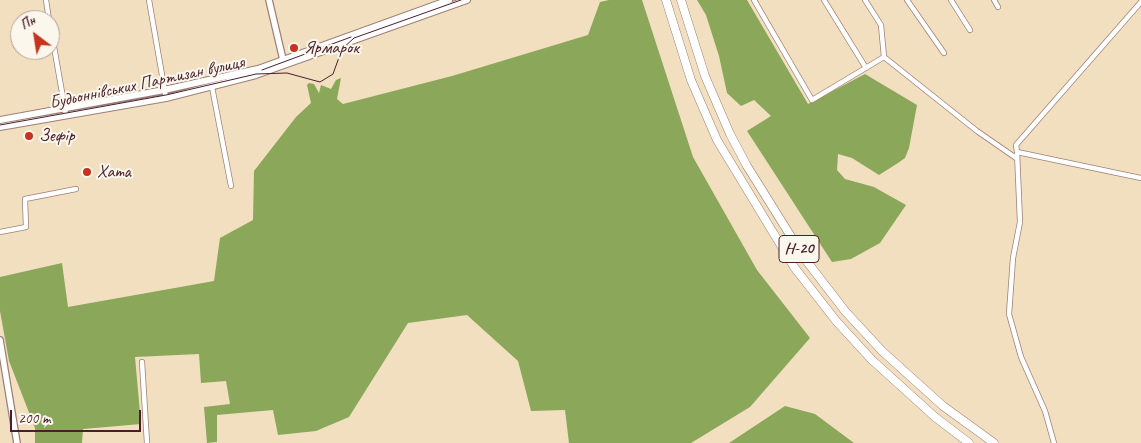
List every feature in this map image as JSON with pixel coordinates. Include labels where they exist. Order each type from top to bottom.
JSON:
[{"type":"main road","name":"Будьоннівських Партизан вулиця","points":[[0,120],[166,98],[212,87],[256,75],[283,62],[449,0]]},
{"type":"main road","name":"Будьоннівських Партизан вулиця","points":[[0,127],[258,69],[467,0]]},
{"type":"main road","name":"Н-20","points":[[666,0],[691,80],[718,140],[794,266],[837,322],[872,360],[935,417],[970,443]]},
{"type":"main road","name":"Н-20","points":[[681,0],[705,76],[730,134],[752,175],[806,259],[845,311],[882,351],[944,406],[994,443]]},
{"type":"street","points":[[149,0],[166,98]]},
{"type":"street","points":[[269,0],[283,62]]},
{"type":"street","points":[[754,0],[812,100],[884,57]]},
{"type":"street","points":[[824,0],[866,68]]},
{"type":"street","points":[[865,0],[881,25],[884,57],[977,132],[1016,158]]},
{"type":"street","points":[[907,0],[944,54]]},
{"type":"street","points":[[951,0],[970,30]]},
{"type":"street","points":[[994,0],[998,7]]},
{"type":"street","points":[[1054,443],[1045,411],[1021,357],[1009,314],[1013,258],[1020,222],[1016,145],[1141,2]]},
{"type":"street","points":[[57,60],[66,111]]},
{"type":"street","points":[[212,87],[231,186]]},
{"type":"street","points":[[1017,152],[1141,178]]},
{"type":"street","points":[[0,232],[26,227],[25,199],[76,189]]},
{"type":"street","points":[[0,340],[17,443]]},
{"type":"street","points":[[142,362],[147,443]]},
{"type":"green space","points":[[609,0],[642,0],[693,157],[757,270],[810,338],[750,407],[691,443],[569,443],[565,410],[531,411],[518,361],[467,315],[408,323],[349,417],[316,431],[278,435],[273,410],[217,415],[217,442],[207,443],[204,407],[230,404],[226,381],[201,383],[199,354],[135,357],[141,424],[83,429],[82,443],[35,443],[35,428],[9,361],[0,311],[0,277],[62,263],[68,307],[214,281],[220,238],[253,220],[254,171],[296,117],[311,103],[307,85],[309,83],[314,84],[319,93],[321,85],[331,89],[336,80],[341,78],[337,99],[343,104],[452,76],[588,35],[600,2]]},
{"type":"green space","points":[[697,0],[747,0],[808,104],[865,74],[917,105],[909,148],[905,158],[879,175],[852,158],[838,154],[837,170],[845,179],[874,187],[906,205],[880,243],[851,259],[832,262],[747,131],[771,116],[754,100],[741,106],[727,93],[719,56],[706,15]]},
{"type":"green space","points":[[785,406],[815,414],[854,443],[729,443]]},
{"type":"tram line","points":[[0,125],[166,95],[256,74],[287,73],[320,82],[333,74],[342,49],[354,38],[461,0]]},
{"type":"tram line","points":[[262,70],[351,37]]},
{"type":"place","name":"Ярмарок","points":[[294,48]]},
{"type":"place","name":"Зефір","points":[[29,136]]},
{"type":"place","name":"Хата","points":[[87,172]]}]
